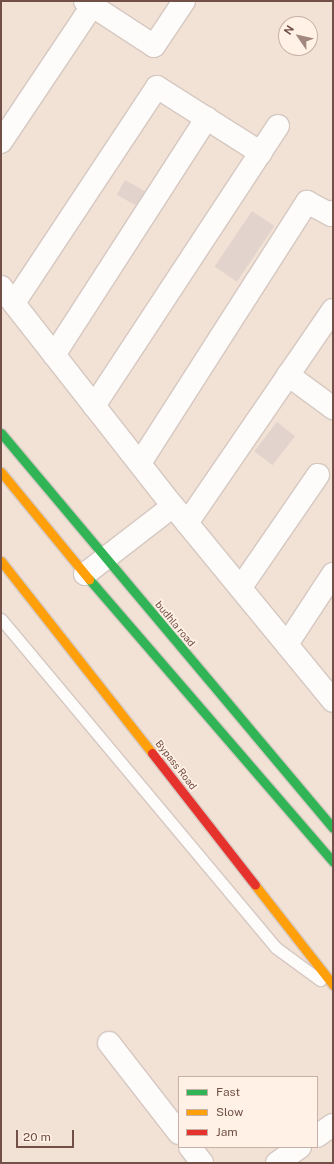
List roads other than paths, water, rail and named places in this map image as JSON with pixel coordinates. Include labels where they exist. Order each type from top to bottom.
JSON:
[{"type":"main road","name":"budhla road","points":[[1,433],[333,828]]},
{"type":"main road","points":[[1,472],[85,574],[333,862]]},
{"type":"main road","name":"Bypass Road","points":[[1,561],[333,985]]},
{"type":"street","points":[[1,142],[88,3],[154,46],[184,1]]},
{"type":"street","points":[[261,153],[157,87],[7,295],[173,506],[333,701]]},
{"type":"street","points":[[54,355],[207,118]]},
{"type":"street","points":[[94,406],[278,126]]},
{"type":"street","points":[[140,464],[307,202],[332,214]]},
{"type":"street","points":[[187,523],[333,310]]},
{"type":"street","points":[[288,375],[333,408]]},
{"type":"street","points":[[241,587],[318,475]]},
{"type":"street","points":[[85,574],[107,560],[173,506]]},
{"type":"street","points":[[287,644],[333,574]]},
{"type":"street","points":[[109,1043],[178,1132]]},
{"type":"street","points":[[318,1135],[333,1124]]},
{"type":"street","points":[[191,1148],[202,1163]]},
{"type":"street","points":[[277,1163],[299,1148]]},
{"type":"lane","points":[[1,619],[275,947],[333,989]]}]
